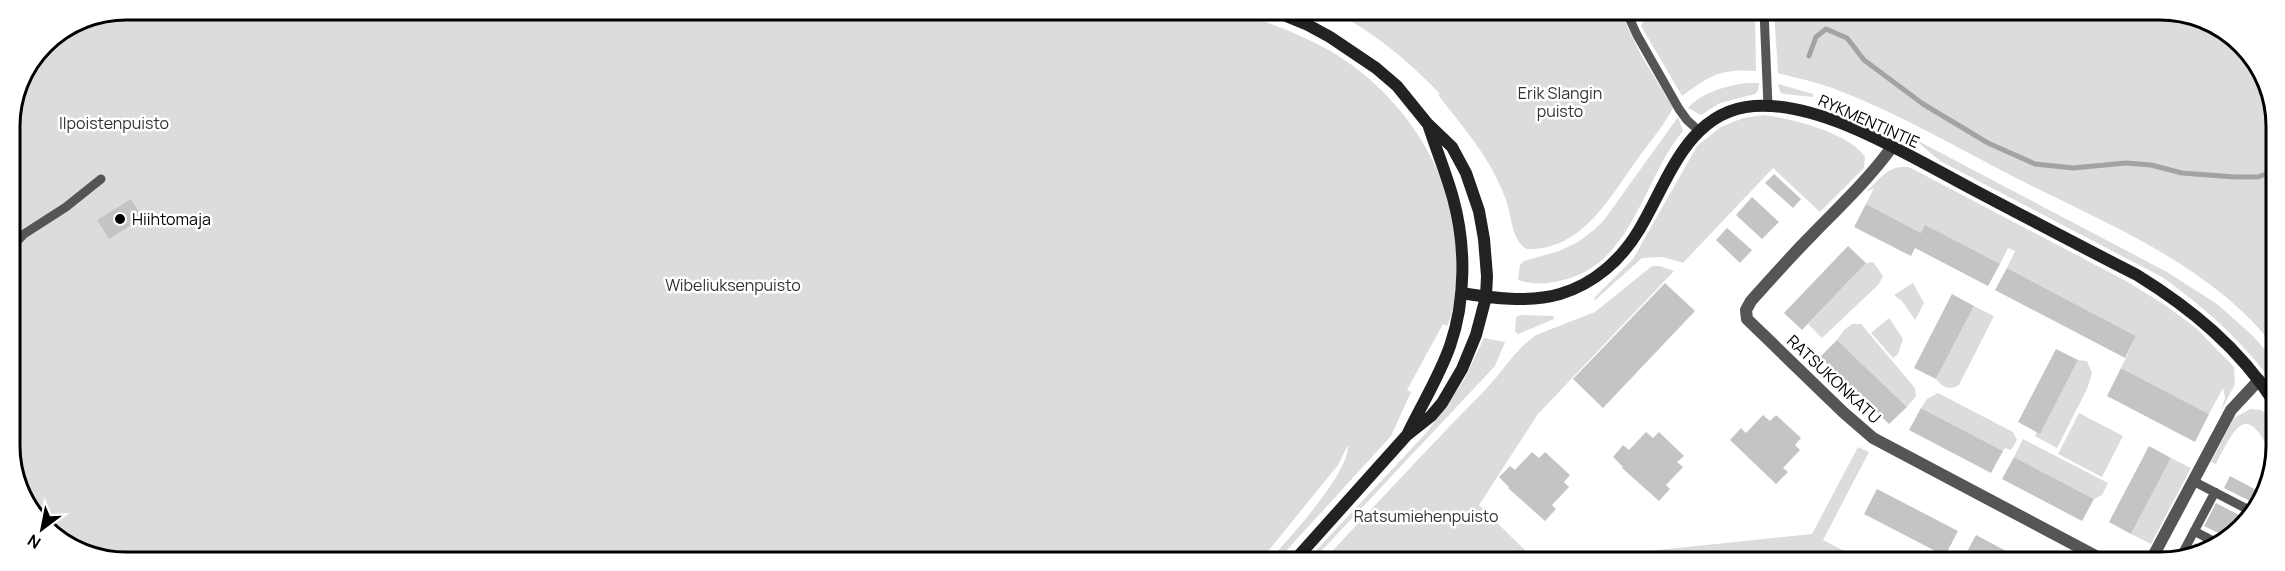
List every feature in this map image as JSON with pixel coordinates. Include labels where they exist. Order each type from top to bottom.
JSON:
[{"type":"main road","points":[[1296,20],[1359,56],[1397,86],[1427,123],[1452,147],[1472,190],[1482,226],[1486,257],[1486,297],[1476,335],[1452,388],[1431,417],[1407,435],[1303,551]]},
{"type":"main road","name":"RYKMENTINTIE","points":[[1461,293],[1513,298],[1551,296],[1581,286],[1602,273],[1621,255],[1639,230],[1677,160],[1707,123],[1744,107],[1768,106],[1802,110],[1819,115],[1892,147],[2137,275],[2168,294],[2212,330],[2241,358],[2266,390]]},
{"type":"main road","points":[[1407,435],[1437,378],[1450,346],[1461,293],[1462,259],[1457,214],[1427,123]]},
{"type":"street","name":"RATSUKONKATU","points":[[1892,147],[1852,196],[1811,236],[1751,301],[1746,310],[1747,319],[1873,438],[2086,551]]},
{"type":"street","points":[[2156,551],[2231,410],[2259,380]]},
{"type":"lane","points":[[1630,20],[1679,109],[1686,120],[1699,131]]},
{"type":"lane","points":[[1764,20],[1768,106]]},
{"type":"lane","points":[[20,238],[66,207],[101,179]]},
{"type":"lane","points":[[2193,481],[2245,508]]},
{"type":"lane","points":[[2185,548],[2215,492]]},
{"type":"lane","points":[[2194,531],[2209,539]]},
{"type":"green space","name":"Wibeliuksenpuisto","points":[[119,20],[1259,20],[1301,37],[1340,57],[1385,94],[1421,140],[1435,166],[1446,193],[1453,221],[1456,279],[1451,317],[1447,326],[1443,324],[1407,390],[1411,392],[1391,436],[1286,551],[1277,551],[1329,488],[1346,457],[1348,445],[1338,465],[1268,551],[126,552],[92,546],[72,536],[72,499],[35,499],[25,479],[22,466],[20,452],[20,119],[23,98],[30,79],[41,61],[61,41],[98,23]]},
{"type":"green space","name":"Erik Slangin puisto","points":[[1349,20],[1624,20],[1641,55],[1673,108],[1592,220],[1563,241],[1546,247],[1527,249],[1515,234],[1506,200],[1493,171],[1438,95],[1440,94],[1389,48]]},
{"type":"green space","points":[[1644,20],[1755,20],[1756,71],[1724,72],[1700,83],[1682,96],[1641,26]]},
{"type":"green space","points":[[1775,20],[2166,20],[2193,25],[2212,34],[2224,41],[2244,61],[2255,79],[2265,112],[2266,337],[2220,292],[2189,269],[2122,230],[1858,98],[1814,82],[1778,73]]},
{"type":"green space","points":[[1746,83],[1759,83],[1758,91],[1755,94],[1720,103],[1701,115],[1688,108],[1707,94]]},
{"type":"green space","points":[[1778,84],[1813,94],[1813,97],[1784,94],[1780,92]]},
{"type":"green space","points":[[1764,115],[1804,123],[1834,134],[1857,148],[1865,157],[1864,168],[1820,212],[1773,168],[1683,263],[1663,257],[1642,258],[1594,301],[1595,297],[1633,259],[1697,146],[1721,127],[1743,118]]},
{"type":"green space","points":[[1678,117],[1683,131],[1669,150],[1634,217],[1606,257],[1587,271],[1563,280],[1530,283],[1518,280],[1520,265],[1524,261],[1559,251],[1578,242],[1604,220]]},
{"type":"green space","points":[[1884,123],[2167,272],[2217,304],[2266,351],[2266,374],[2222,326],[2162,277],[1940,161],[1919,143],[1882,126]]},
{"type":"green space","points":[[1900,167],[1909,167],[2126,281],[2165,305],[2196,328],[2234,367],[2235,384],[2221,411],[2225,398],[2223,388],[2209,414],[2121,368],[2136,336],[2007,268],[2015,251],[2008,248],[2000,264],[1921,233],[1866,204],[1874,188],[1866,192],[1886,173]]},
{"type":"green space","points":[[1873,262],[1883,276],[1879,284],[1822,338],[1808,324],[1866,263]]},
{"type":"green space","name":"Ratsumiehenpuisto","points":[[1652,266],[1674,271],[1538,414],[1479,505],[1526,551],[1332,551],[1529,341],[1536,335],[1595,312]]},
{"type":"green space","points":[[1913,283],[1924,303],[1915,320],[1902,301],[1894,295]]},
{"type":"green space","points":[[1974,306],[1994,316],[1959,385],[1952,388],[1946,387],[1936,379]]},
{"type":"green space","points":[[1521,315],[1553,316],[1554,319],[1518,334],[1515,331],[1516,317]]},
{"type":"green space","points":[[1889,318],[1903,339],[1898,354],[1893,358],[1871,333]]},
{"type":"green space","points":[[1852,324],[1861,324],[1915,388],[1916,396],[1907,407],[1837,340]]},
{"type":"green space","points":[[1484,338],[1505,342],[1495,366],[1321,551],[1315,551],[1428,431],[1464,380]]},
{"type":"green space","points":[[2078,360],[2087,361],[2092,373],[2087,389],[2057,448],[2035,436],[2037,432],[2040,433]]},
{"type":"green space","points":[[1938,393],[2013,432],[2017,440],[2011,450],[2005,448],[2003,451],[1921,408],[1927,399]]},
{"type":"green space","points":[[2250,409],[2261,410],[2266,413],[2266,443],[2256,430],[2249,425],[2243,425],[2236,429],[2216,464],[2211,462],[2234,418]]},
{"type":"green space","points":[[2079,413],[2123,436],[2102,477],[2058,454]]},
{"type":"green space","points":[[2023,439],[2108,483],[2102,495],[2094,499],[2014,457]]},
{"type":"green space","points":[[1858,447],[1869,452],[1823,540],[1845,551],[1647,551],[1812,534]]},
{"type":"green space","points":[[2171,458],[2191,468],[2151,544],[2131,534]]},
{"type":"building","points":[[1774,174],[1801,199],[1793,208],[1765,183]]},
{"type":"building","points":[[1752,197],[1779,222],[1762,239],[1736,215]]},
{"type":"building","name":"Hiihtomaja","points":[[131,199],[143,218],[109,239],[97,220]]},
{"type":"building","points":[[1866,204],[1921,233],[1925,225],[2000,264],[1988,286],[1915,248],[1911,256],[1854,227]]},
{"type":"building","points":[[1727,228],[1752,250],[1740,263],[1716,240]]},
{"type":"building","points":[[1848,246],[1866,263],[1802,330],[1784,313]]},
{"type":"building","points":[[2007,268],[2136,336],[2125,358],[1995,290]]},
{"type":"building","points":[[1665,283],[1695,311],[1603,408],[1573,379]]},
{"type":"building","points":[[1952,294],[1974,306],[1936,379],[1914,368]]},
{"type":"building","points":[[1837,340],[1907,407],[1889,424],[1820,357]]},
{"type":"building","points":[[2056,349],[2078,360],[2040,434],[2018,422]]},
{"type":"building","points":[[2121,368],[2209,414],[2195,442],[2107,396]]},
{"type":"building","points":[[1921,408],[2003,451],[1991,473],[1909,430]]},
{"type":"building","points":[[1763,415],[1770,421],[1776,415],[1801,438],[1795,445],[1800,450],[1783,468],[1788,472],[1776,484],[1730,440],[1741,428],[1746,433]]},
{"type":"building","points":[[1646,432],[1653,438],[1659,432],[1684,456],[1677,462],[1683,467],[1666,485],[1670,489],[1659,501],[1613,457],[1623,445],[1629,450]]},
{"type":"building","points":[[2149,446],[2171,458],[2131,534],[2109,522]]},
{"type":"building","points":[[1532,452],[1539,458],[1545,452],[1570,475],[1564,482],[1569,487],[1552,505],[1556,509],[1545,521],[1499,477],[1510,466],[1515,470]]},
{"type":"building","points":[[2014,457],[2094,499],[2082,521],[2002,479]]},
{"type":"building","points":[[2230,476],[2255,489],[2249,501],[2224,488]]},
{"type":"building","points":[[1877,489],[1958,531],[1948,551],[1936,551],[1864,514]]},
{"type":"building","points":[[2216,503],[2239,515],[2219,533],[2204,526]]},
{"type":"building","points":[[1976,535],[2006,551],[1967,551]]},
{"type":"waterway","points":[[1809,56],[1816,37],[1826,29],[1847,38],[1864,60],[1923,104],[1988,143],[2035,164],[2073,168],[2126,163],[2151,165],[2182,173],[2235,177],[2258,177],[2266,174]]},
{"type":"place","name":"Hiihtomaja","points":[[120,219]]},
{"type":"park label","name":"Ilpoistenpuisto","points":[[114,123]]}]
